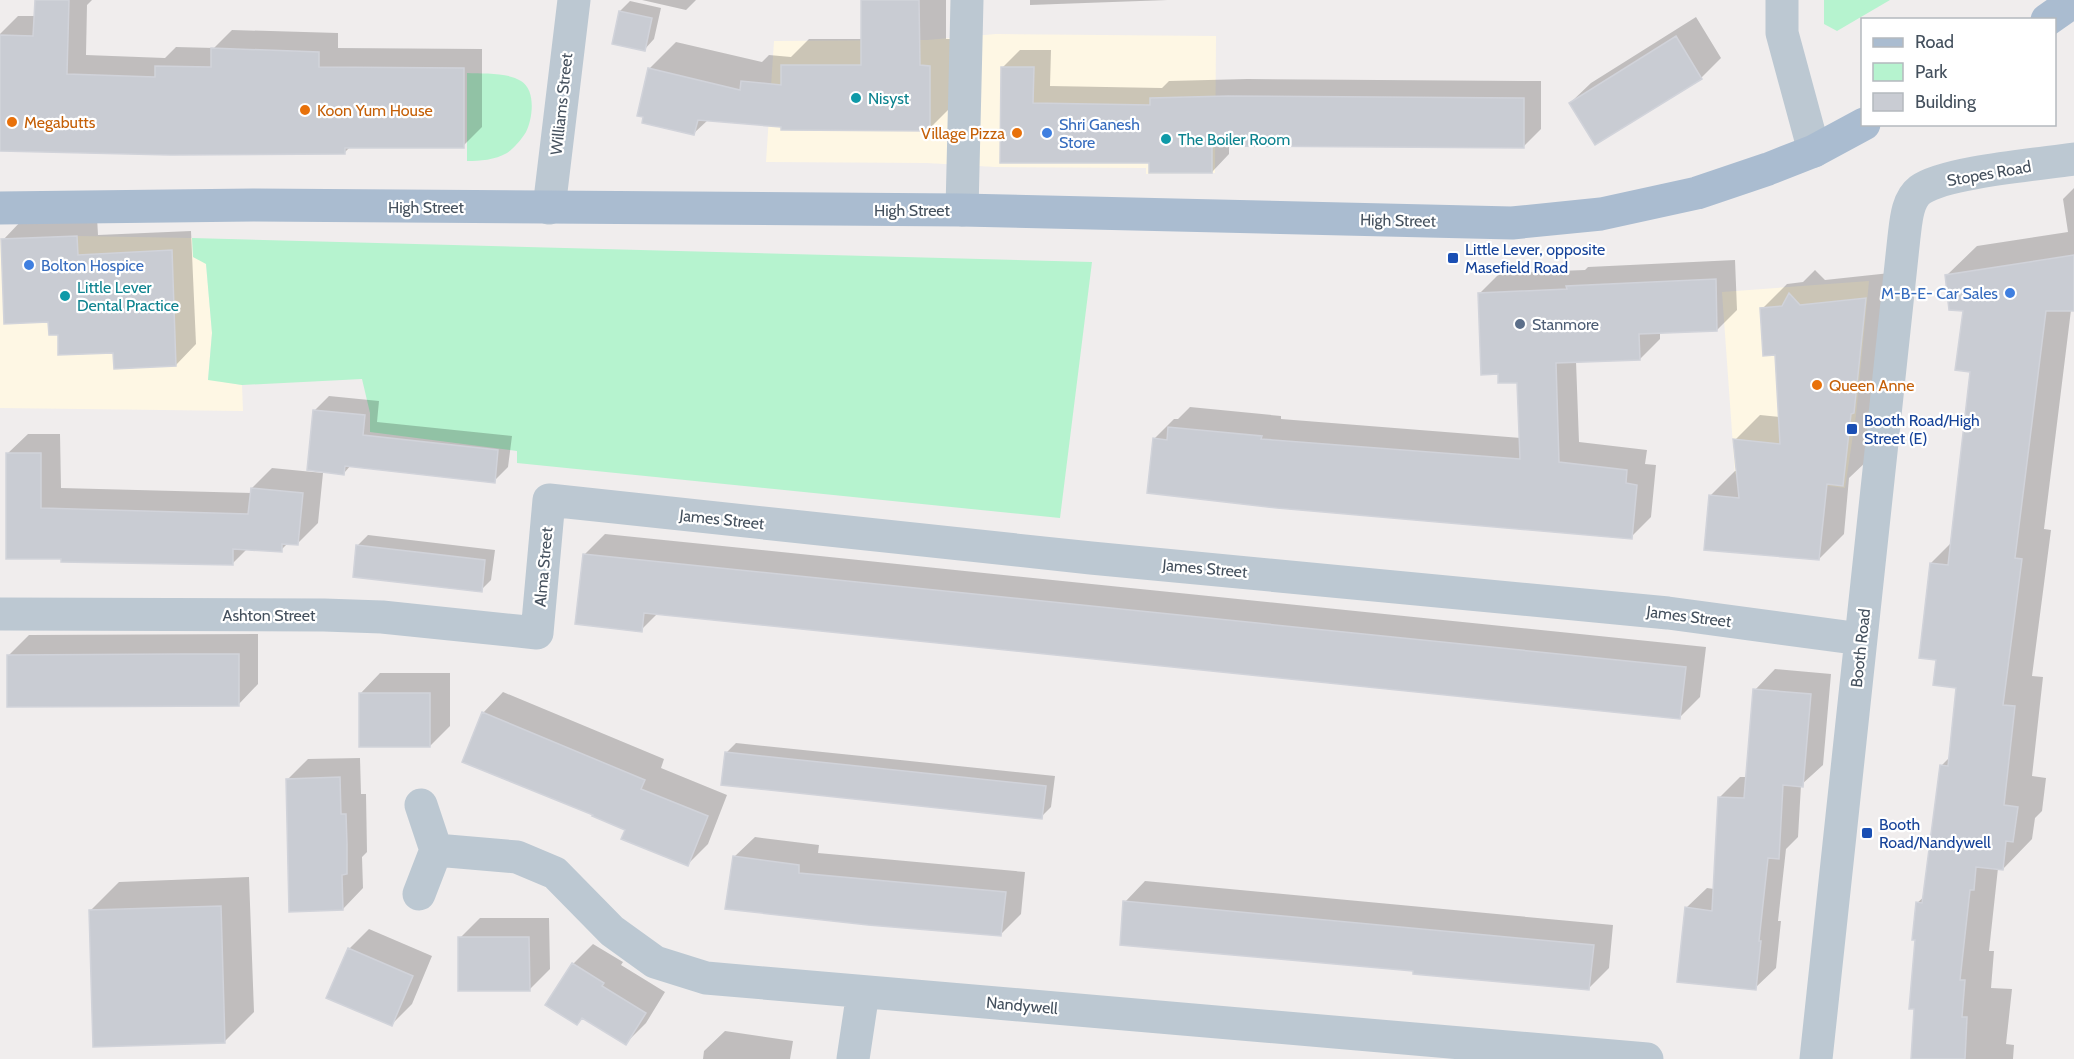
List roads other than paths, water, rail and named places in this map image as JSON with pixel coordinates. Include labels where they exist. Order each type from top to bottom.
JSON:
[{"type":"main road","points":[[2050,18],[2074,1]]},
{"type":"main road","points":[[1814,150],[1861,126]]},
{"type":"main road","name":"High Street","points":[[0,208],[253,206],[962,210],[1512,223],[1601,214],[1697,193],[1768,169],[1814,150]]},
{"type":"street","name":"Williams Street","points":[[549,208],[573,0]]},
{"type":"street","points":[[962,210],[966,0]]},
{"type":"street","points":[[1782,0],[1782,33],[1814,150]]},
{"type":"street","name":"Stopes Road","points":[[1904,237],[1910,205],[1919,190],[1934,183],[1961,176],[2074,159]]},
{"type":"street","name":"Booth Road","points":[[1816,1059],[1904,237]]},
{"type":"street","name":"James Street","points":[[549,500],[1091,558],[1668,613],[1861,639]]},
{"type":"street","name":"Alma Street","points":[[537,633],[549,500]]},
{"type":"street","name":"Ashton Street","points":[[0,614],[359,616],[537,633]]},
{"type":"street","points":[[418,894],[436,850],[421,805]]},
{"type":"street","name":"Nandywell","points":[[436,850],[517,857],[555,873],[612,931],[655,962],[705,978],[1647,1059]]},
{"type":"street","points":[[853,1059],[863,992]]},
{"type":"place","name":"Nisyst","points":[[856,98]]},
{"type":"place","name":"Koon Yum House","points":[[305,110]]},
{"type":"place","name":"Megabutts","points":[[12,122]]},
{"type":"place","name":"Village Pizza","points":[[1017,133]]},
{"type":"place","name":"Shri Ganesh Store","points":[[1047,133]]},
{"type":"place","name":"The Boiler Room","points":[[1166,139]]},
{"type":"place","name":"Little Lever, opposite Masefield Road","points":[[1453,258]]},
{"type":"place","name":"Bolton Hospice","points":[[29,265]]},
{"type":"place","name":"M-B-E- Car Sales","points":[[2010,293]]},
{"type":"place","name":"Little Lever Dental Practice","points":[[65,296]]},
{"type":"place","name":"Stanmore","points":[[1520,324]]},
{"type":"place","name":"Queen Anne","points":[[1817,385]]},
{"type":"place","name":"Booth Road/High Street (E)","points":[[1852,429]]},
{"type":"place","name":"Booth Road/Nandywell","points":[[1867,833]]}]
